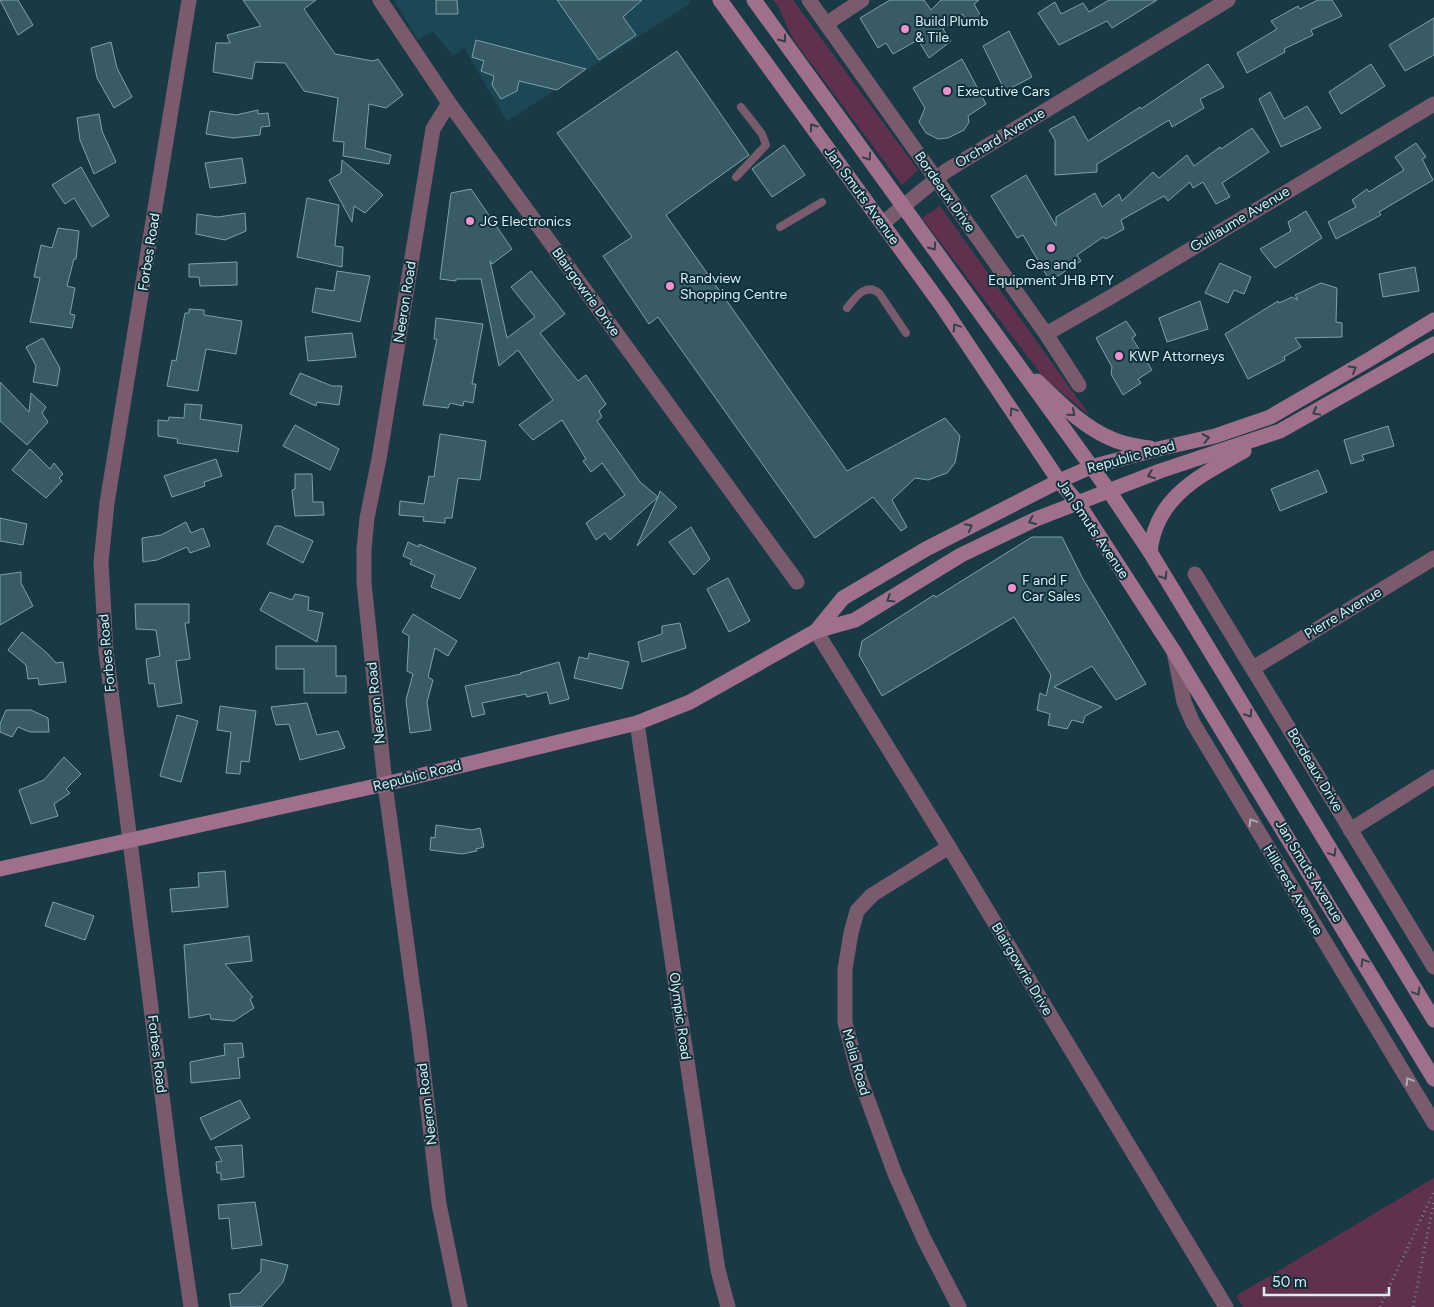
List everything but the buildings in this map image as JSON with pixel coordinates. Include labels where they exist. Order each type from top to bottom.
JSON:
[{"type":"main road","name":"Jan Smuts Avenue","points":[[720,0],[883,224],[952,321],[1060,481],[1078,503],[1173,650],[1434,1079]]},
{"type":"main road","name":"Jan Smuts Avenue","points":[[754,0],[1010,357],[1109,491],[1150,552],[1434,1020]]},
{"type":"main road","name":"Republic Road","points":[[816,631],[843,598],[926,549],[1060,481],[1091,467],[1215,436],[1270,416],[1434,320]]},
{"type":"main road","name":"Republic Road","points":[[0,869],[385,784],[637,723],[690,702],[816,631],[855,620],[961,555],[1036,519],[1160,472],[1280,431],[1434,344]]},
{"type":"main road","points":[[1010,357],[1087,426],[1112,440],[1158,449]]},
{"type":"main road","points":[[1150,552],[1151,536],[1158,519],[1170,501],[1183,489],[1220,465],[1280,431]]},
{"type":"street","name":"Forbes Road","points":[[190,0],[107,503],[100,562],[106,651],[129,840],[191,1307]]},
{"type":"street","name":"Blairgowrie Drive","points":[[380,0],[449,103],[797,582]]},
{"type":"street","name":"Bordeaux Drive","points":[[809,0],[1046,334],[1079,385]]},
{"type":"street","points":[[826,24],[862,0]]},
{"type":"street","name":"Orchard Avenue","points":[[883,224],[946,171],[1228,0]]},
{"type":"street","name":"Neeron Road","points":[[449,103],[433,129],[379,459],[367,518],[364,549],[364,583],[385,784],[419,1034],[439,1204],[460,1307]]},
{"type":"street","name":"Guillaume Avenue","points":[[1046,334],[1434,104]]},
{"type":"street","name":"Pierre Avenue","points":[[1253,668],[1434,558]]},
{"type":"street","name":"Bordeaux Drive","points":[[1195,574],[1434,967]]},
{"type":"street","name":"Blairgowrie Drive","points":[[816,631],[949,847],[1226,1307]]},
{"type":"street","name":"Hillcrest Avenue","points":[[1173,650],[1184,702],[1193,723],[1434,1122]]},
{"type":"street","name":"Olympic Road","points":[[637,723],[718,1270],[728,1307]]},
{"type":"street","points":[[1350,830],[1434,777]]},
{"type":"street","name":"Melia Road","points":[[949,847],[872,895],[857,911],[850,934],[845,968],[845,1022],[859,1076],[895,1174],[924,1240],[959,1307]]},
{"type":"lane","points":[[736,177],[766,145],[762,134],[741,107]]},
{"type":"lane","points":[[780,227],[822,202]]},
{"type":"lane","points":[[846,308],[861,292],[870,289],[875,290],[906,333]]},
{"type":"path","points":[[1380,1307],[1434,1191]]},
{"type":"path","points":[[1413,1307],[1434,1201]]},
{"type":"shaded area","points":[[394,0],[689,0],[691,3],[507,121],[464,48],[453,56],[433,31],[418,40]]},
{"type":"shaded area","points":[[773,0],[793,0],[918,170],[902,185],[793,39],[778,6]]},
{"type":"shaded area","points":[[940,206],[1090,416],[1043,377],[922,218]]},
{"type":"shaded area","points":[[1434,1178],[1434,1307],[1243,1307],[1236,1296]]},
{"type":"place","name":"Build Plumb & Tile","points":[[905,29]]},
{"type":"place","name":"Executive Cars","points":[[947,91]]},
{"type":"place","name":"JG Electronics","points":[[470,221]]},
{"type":"place","name":"Gas and Equipment JHB PTY","points":[[1051,248]]},
{"type":"place","name":"Randview Shopping Centre","points":[[670,286]]},
{"type":"place","name":"KWP Attorneys","points":[[1119,356]]},
{"type":"place","name":"F and F Car Sales","points":[[1012,588]]}]
